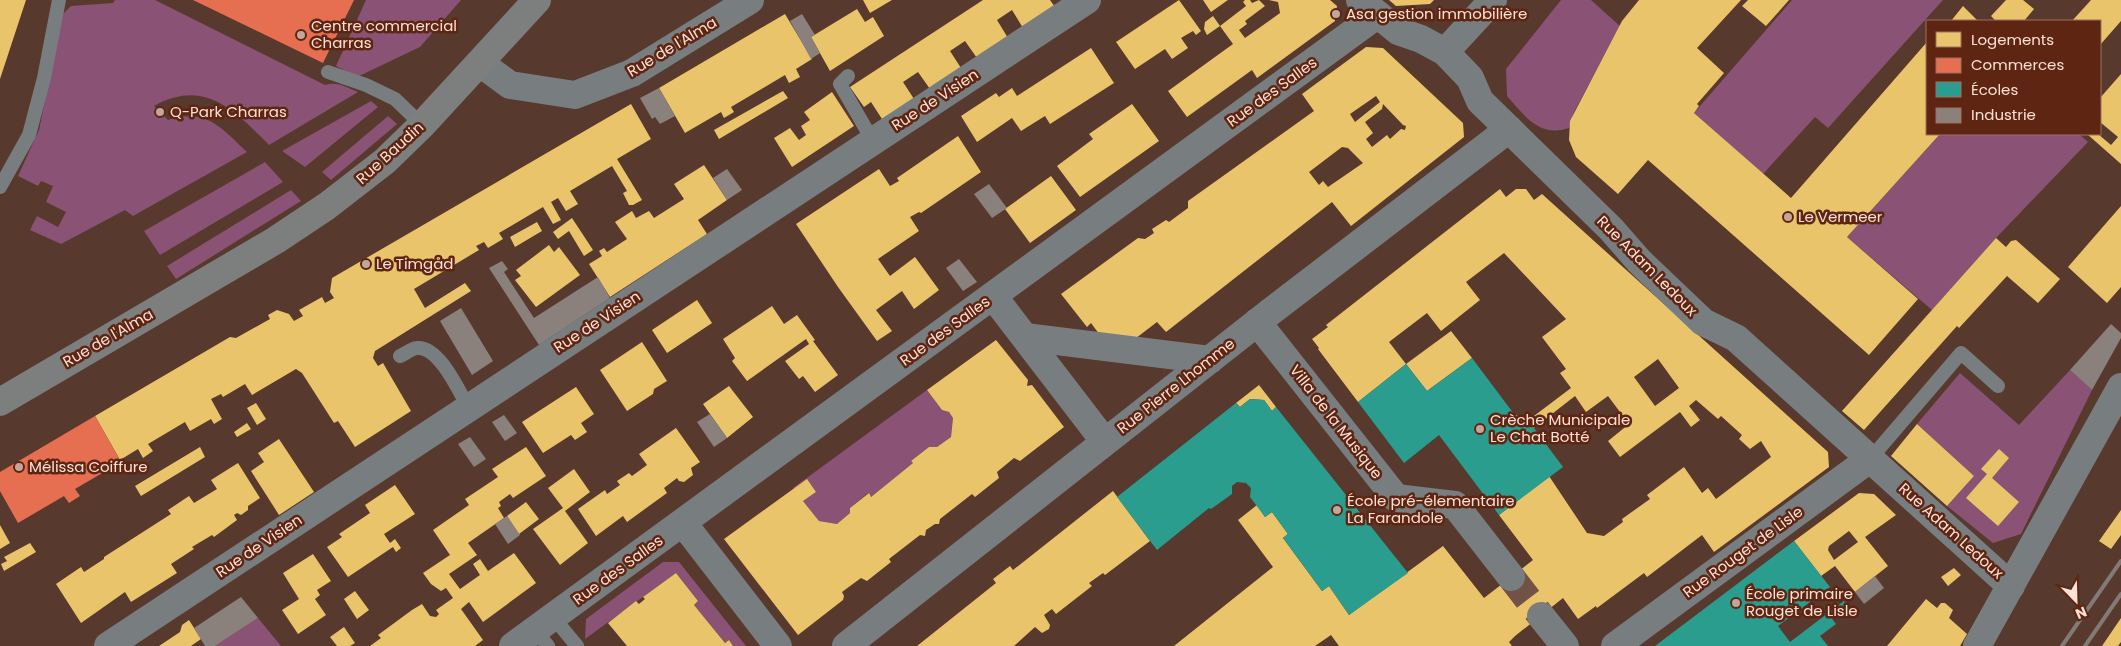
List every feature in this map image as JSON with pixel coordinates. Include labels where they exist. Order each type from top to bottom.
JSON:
[{"type":"main road","name":"Rue Baudin","points":[[217,274],[276,240],[327,206],[384,161],[422,125],[537,0]]},
{"type":"main road","name":"Rue de l'Alma","points":[[0,402],[217,274]]},
{"type":"street","name":"Rue de l'Alma","points":[[480,62],[510,85],[575,95],[632,72],[750,0]]},
{"type":"street","name":"Rue de Visien","points":[[108,646],[1087,0]]},
{"type":"street","points":[[1445,52],[1493,0]]},
{"type":"street","name":"Rue Adam Ledoux","points":[[1368,8],[1398,31],[1421,39],[1445,52],[1470,78],[1480,101],[1611,229],[1638,261],[1703,322],[1736,338],[2011,586]]},
{"type":"street","name":"Rue des Salles","points":[[513,646],[545,631],[683,523],[993,296],[1368,8]]},
{"type":"street","name":"Rue Pierre Lhomme","points":[[846,646],[1263,318],[1509,129]]},
{"type":"street","points":[[993,296],[1105,442]]},
{"type":"street","name":"Villa de la Musique","points":[[1263,318],[1396,498],[1455,505],[1511,577]]},
{"type":"street","points":[[1024,337],[1210,360]]},
{"type":"street","points":[[1977,646],[2121,387]]},
{"type":"street","name":"Rue Rouget de Lisle","points":[[1616,646],[1871,458]]},
{"type":"street","points":[[683,523],[778,646]]},
{"type":"street","points":[[1541,616],[1565,646]]},
{"type":"lane","points":[[0,187],[29,135],[44,78],[60,0]]},
{"type":"lane","points":[[328,72],[366,85],[395,99],[422,125]]},
{"type":"lane","points":[[848,76],[840,84],[873,141]]},
{"type":"lane","points":[[400,356],[416,348],[426,349],[437,355],[468,407]]},
{"type":"lane","points":[[1871,458],[1961,353],[1998,386]]},
{"type":"lane","points":[[545,631],[577,646]]},
{"type":"shaded area","points":[[115,0],[155,0],[325,85],[338,84],[358,92],[269,145],[231,110],[218,102],[204,97],[189,95],[172,98],[154,106],[168,120],[193,116],[212,122],[247,152],[133,216],[125,210],[61,244],[30,230],[37,216],[58,227],[66,212],[46,202],[53,186],[41,181],[38,186],[18,176],[39,130],[63,14],[71,6],[113,3]]},
{"type":"shaded area","points":[[366,0],[461,0],[420,47],[357,77],[336,66]]},
{"type":"shaded area","points":[[1561,0],[1591,0],[1620,26],[1574,112],[1569,128],[1549,130],[1541,128],[1527,118],[1507,96],[1506,69]]},
{"type":"shaded area","points":[[1792,0],[1943,0],[1828,128],[1815,117],[1763,174],[1694,113]]},
{"type":"shaded area","points":[[371,101],[378,107],[305,167],[282,151]]},
{"type":"shaded area","points":[[388,116],[397,124],[331,180],[322,172]]},
{"type":"shaded area","points":[[1939,135],[2080,135],[2088,142],[1996,238],[1932,310],[1847,237]]},
{"type":"shaded area","points":[[265,162],[283,182],[160,255],[144,231]]},
{"type":"shaded area","points":[[291,190],[301,201],[176,279],[167,266]]},
{"type":"shaded area","points":[[2070,370],[2092,390],[2021,534],[1993,543],[1947,506],[1974,476],[1917,424],[1960,373],[2019,425]]},
{"type":"shaded area","points":[[927,390],[942,410],[949,412],[953,418],[951,437],[937,447],[929,447],[911,461],[913,463],[871,497],[868,493],[850,508],[850,513],[837,524],[819,521],[803,501],[816,492],[807,480],[793,488]]},
{"type":"shaded area","points":[[663,562],[679,562],[746,646],[733,646],[729,640],[725,643],[694,605],[698,601],[676,573],[585,639],[586,619]]},
{"type":"shaded area","points":[[258,618],[281,646],[215,646]]},
{"type":"building: Logements","points":[[0,0],[26,0],[0,79]]},
{"type":"building: Logements","points":[[863,0],[892,0],[870,13]]},
{"type":"building: Logements","points":[[983,0],[1050,0],[1055,7],[1023,28],[1012,10],[997,20],[1008,38],[977,58],[965,41],[950,51],[961,68],[930,89],[918,72],[903,82],[914,99],[882,119],[871,102],[864,107],[850,87]]},
{"type":"building: Logements","points":[[1179,0],[1201,31],[1196,35],[1193,31],[1181,38],[1188,48],[1172,59],[1165,49],[1135,69],[1116,42]]},
{"type":"building: Logements","points":[[1203,0],[1228,0],[1211,12]]},
{"type":"building: Logements","points":[[1250,0],[1252,3],[1259,0],[1265,6],[1245,21],[1247,24],[1239,30],[1245,38],[1280,13],[1278,2],[1269,0],[1330,0],[1337,6],[1335,21],[1257,78],[1252,70],[1187,117],[1168,91],[1233,44],[1220,26],[1246,6],[1243,2]]},
{"type":"building: Logements","points":[[1389,0],[1434,0],[1430,4],[1396,6]]},
{"type":"building: Logements","name":"Le Vermeer","points":[[1639,0],[1741,0],[1697,48],[1724,73],[1697,104],[1699,106],[1694,113],[1791,198],[1926,43],[1926,135],[1939,135],[1847,237],[1918,299],[1869,355],[1648,160],[1618,194],[1576,157],[1569,140],[1570,121],[1622,21]]},
{"type":"building: Logements","points":[[1748,0],[1789,0],[1766,26],[1742,6]]},
{"type":"building: Logements","points":[[2006,0],[2023,0],[2034,9],[2025,20],[1995,20],[1991,16]]},
{"type":"building: Logements","points":[[2091,0],[2121,0],[2121,21],[2101,44],[2101,20],[2073,20]]},
{"type":"building: Logements","points":[[1963,6],[1977,20],[1952,20]]},
{"type":"building: Logements","points":[[857,9],[865,22],[873,17],[884,36],[830,71],[811,37]]},
{"type":"building: Logements","points":[[785,14],[812,59],[796,69],[800,77],[789,83],[785,75],[731,107],[734,112],[724,118],[721,112],[685,133],[659,88]]},
{"type":"building: Logements","points":[[1213,16],[1220,26],[1207,35],[1204,29],[1205,22]]},
{"type":"building: Logements","points":[[1366,47],[1383,48],[1463,123],[1464,137],[1351,226],[1332,202],[1166,332],[1157,322],[1127,345],[1105,342],[1091,323],[1087,327],[1061,294],[1138,238],[1145,239],[1154,233],[1152,229],[1166,220],[1169,222],[1188,208],[1188,201],[1314,111],[1302,94]],"holes":[[[1376,96],[1380,102],[1355,122],[1350,114]],[[1383,104],[1406,126],[1405,130],[1401,129],[1390,139],[1387,135],[1372,147],[1366,139],[1373,133],[1365,122],[1382,109]],[[1342,147],[1348,148],[1363,163],[1328,187],[1323,181],[1319,185],[1309,172]]]},
{"type":"building: Logements","points":[[1091,48],[1114,83],[1050,124],[1045,116],[1021,131],[1012,118],[977,142],[961,116],[996,93],[999,97],[1012,88],[1017,96]]},
{"type":"building: Logements","points":[[2121,74],[2121,164],[2088,135],[2099,135],[2111,145],[2118,137],[2101,123],[2101,97]]},
{"type":"building: Logements","points":[[783,91],[788,98],[719,139],[714,130]]},
{"type":"building: Logements","points":[[832,92],[854,126],[792,167],[774,138],[790,128],[799,140],[806,135],[801,126],[810,120],[804,112]]},
{"type":"building: Logements","points":[[631,104],[651,139],[617,159],[642,200],[629,205],[623,193],[627,191],[612,166],[570,191],[578,204],[566,211],[558,198],[551,202],[561,220],[553,224],[543,207],[499,233],[503,239],[488,248],[484,242],[476,246],[479,250],[414,289],[425,308],[465,283],[471,291],[375,351],[373,358],[378,366],[383,363],[411,411],[355,447],[338,421],[334,423],[302,373],[296,369],[252,395],[245,384],[223,397],[221,394],[211,399],[222,419],[214,424],[211,419],[190,431],[185,422],[148,444],[153,451],[143,458],[138,449],[120,460],[95,416],[230,337],[236,338],[270,319],[268,315],[277,310],[289,314],[294,321],[303,316],[299,310],[322,297],[325,303],[334,298],[330,292],[332,278]]},
{"type":"building: Logements","points":[[1132,104],[1159,141],[1080,197],[1057,166],[1093,139],[1089,134]]},
{"type":"building: Logements","points":[[958,136],[981,172],[921,213],[919,212],[910,217],[919,231],[878,259],[890,276],[915,257],[939,290],[914,309],[902,291],[876,310],[892,331],[877,341],[796,224],[879,169],[890,186],[899,181],[897,178]]},
{"type":"building: Logements","points":[[704,165],[727,200],[698,220],[707,234],[610,297],[589,264],[602,256],[599,251],[604,248],[607,252],[627,239],[615,222],[632,211],[636,218],[649,211],[654,218],[684,199],[674,184]]},
{"type":"building: Logements","points":[[1051,176],[1076,210],[1030,243],[1005,209]]},
{"type":"building: Logements","points":[[1500,189],[1506,197],[1516,189],[1526,189],[1534,200],[1542,194],[1828,452],[1829,467],[1714,552],[1702,535],[1647,577],[1644,573],[1597,608],[1596,606],[1578,619],[1563,598],[1515,636],[1509,642],[1512,646],[1339,646],[1331,635],[1315,646],[1174,646],[1273,567],[1238,520],[1257,505],[1265,517],[1272,512],[1288,534],[1283,538],[1322,591],[1329,586],[1349,615],[1443,546],[1484,598],[1533,560],[1499,515],[1549,476],[1587,533],[1604,536],[1623,522],[1622,519],[1650,499],[1647,495],[1684,467],[1702,493],[1708,488],[1716,499],[1771,457],[1761,441],[1750,449],[1739,439],[1742,435],[1721,416],[1718,419],[1696,400],[1689,406],[1700,420],[1691,427],[1680,412],[1620,457],[1608,441],[1629,424],[1608,396],[1586,412],[1575,396],[1534,428],[1523,426],[1515,415],[1530,419],[1571,388],[1560,373],[1566,369],[1542,337],[1566,319],[1504,253],[1466,282],[1480,300],[1441,331],[1427,313],[1389,342],[1406,364],[1358,402],[1312,339],[1328,327],[1326,325]],"holes":[[[1658,359],[1679,388],[1655,406],[1634,377]]]},
{"type":"building: Logements","points":[[2121,206],[2121,287],[2107,303],[2068,267]]},
{"type":"building: Logements","points":[[572,218],[593,250],[584,256],[569,231],[558,239],[553,232]]},
{"type":"building: Logements","points":[[537,222],[542,231],[515,247],[510,237]]},
{"type":"building: Logements","points":[[1996,238],[2006,247],[2011,241],[2016,240],[2060,279],[2038,303],[2007,276],[1959,328],[1957,326],[1864,430],[1842,411]]},
{"type":"building: Logements","points":[[549,245],[554,252],[559,247],[580,275],[536,307],[515,280],[521,276],[516,270]]},
{"type":"building: Logements","points":[[697,300],[712,323],[667,353],[652,330]]},
{"type":"building: Logements","points":[[772,306],[784,324],[797,315],[838,375],[815,392],[803,376],[799,379],[785,361],[809,344],[806,339],[747,381],[732,361],[735,358],[723,339]]},
{"type":"building: Logements","points":[[1451,331],[1472,358],[1427,391],[1406,364]]},
{"type":"building: Logements","points":[[996,340],[1028,380],[1027,386],[1032,385],[1064,427],[1020,461],[1014,458],[997,472],[999,478],[975,497],[972,494],[940,519],[939,524],[935,524],[926,530],[925,536],[920,535],[889,559],[891,562],[867,581],[861,578],[842,592],[843,600],[798,635],[724,539],[807,479],[816,492],[803,501],[819,521],[837,524],[850,513],[850,508],[869,493],[871,497],[913,463],[911,461],[929,447],[937,447],[951,437],[953,418],[949,412],[942,410],[927,390]]},
{"type":"building: Logements","points":[[642,342],[667,381],[654,389],[653,394],[627,411],[600,370]]},
{"type":"building: Logements","points":[[1259,385],[1276,407],[1272,411],[1264,400],[1250,399],[1240,407],[1236,403]]},
{"type":"building: Logements","points":[[729,386],[753,417],[727,438],[703,404]]},
{"type":"building: Logements","points":[[576,387],[594,414],[581,423],[587,432],[575,440],[571,435],[543,453],[522,422]]},
{"type":"building: Logements","points":[[256,403],[266,419],[257,425],[247,408]]},
{"type":"building: Logements","points":[[247,423],[251,429],[237,437],[234,432]]},
{"type":"building: Logements","points":[[1917,424],[1974,476],[1947,506],[1891,456]]},
{"type":"building: Logements","points":[[676,428],[700,462],[691,468],[693,475],[684,482],[679,481],[677,478],[664,488],[667,493],[627,522],[623,516],[596,536],[578,509],[605,490],[607,494],[620,485],[617,481],[629,473],[632,476],[647,465],[639,454]]},
{"type":"building: Logements","points":[[279,439],[314,492],[279,515],[251,471],[264,462],[258,453]]},
{"type":"building: Logements","points":[[200,447],[205,457],[141,496],[135,486]]},
{"type":"building: Logements","points":[[526,447],[546,476],[513,498],[510,494],[499,502],[501,506],[498,508],[504,518],[468,543],[477,555],[449,574],[460,589],[480,575],[473,564],[480,559],[488,571],[514,553],[536,583],[483,622],[469,602],[461,609],[483,640],[475,646],[370,646],[381,638],[378,635],[422,604],[430,616],[436,617],[439,614],[436,610],[453,598],[446,588],[441,591],[431,584],[423,573],[450,555],[433,530],[469,505],[465,499],[498,477],[492,469]]},
{"type":"building: Logements","points":[[1999,449],[2009,458],[1992,478],[2019,502],[1998,526],[1966,498],[1987,474],[1981,469]]},
{"type":"building: Logements","points":[[238,463],[260,498],[248,506],[248,510],[241,515],[237,513],[234,515],[237,520],[214,537],[212,535],[192,547],[194,549],[171,564],[177,573],[131,602],[125,592],[81,623],[56,584],[81,567],[84,572],[104,559],[104,557],[171,514],[168,510],[189,496],[194,503],[217,489],[211,480]]},
{"type":"building: Logements","points":[[574,469],[590,492],[565,511],[588,543],[560,565],[533,529],[563,508],[548,488]]},
{"type":"building: Logements","points":[[395,485],[415,514],[384,534],[390,543],[395,539],[401,548],[396,552],[393,547],[348,577],[327,547],[342,537],[339,534],[370,513],[365,505]]},
{"type":"building: Logements","points":[[1113,491],[1150,541],[1105,575],[1103,573],[1089,583],[1092,586],[1056,614],[1052,609],[1044,615],[1050,625],[1049,629],[1042,633],[1035,627],[1014,646],[917,646],[996,583],[993,579],[1010,566],[1013,570]]},
{"type":"building: Logements","points":[[1859,493],[1874,494],[1896,515],[1865,537],[1888,566],[1855,592],[1835,566],[1821,576],[1794,541]],"holes":[[[1849,531],[1858,542],[1834,560],[1828,550],[1829,546]]]},
{"type":"building: Logements","points":[[526,502],[539,519],[519,534],[507,516]]},
{"type":"building: Logements","points":[[2121,510],[2121,535],[2111,549],[2099,541]]},
{"type":"building: Logements","points":[[0,525],[10,543],[0,549]]},
{"type":"building: Logements","points":[[30,543],[36,552],[4,571],[1,564],[7,561],[4,557]]},
{"type":"building: Logements","points":[[313,554],[331,581],[317,590],[320,595],[315,599],[326,615],[298,634],[282,610],[299,599],[283,573]]},
{"type":"building: Logements","points":[[1954,568],[1961,575],[1948,586],[1941,577]]},
{"type":"building: Logements","points":[[676,573],[698,601],[694,605],[725,643],[729,640],[733,646],[627,646],[608,623],[636,601],[639,604],[645,599],[643,597]]},
{"type":"building: Logements","points":[[355,591],[369,610],[357,619],[344,599]]},
{"type":"building: Logements","points":[[1926,599],[1937,608],[1941,603],[1945,603],[1953,610],[1949,618],[1967,634],[1960,646],[1887,646]]},
{"type":"building: Logements","points":[[2121,618],[2121,642],[2118,646],[2102,646]]},
{"type":"building: Logements","points":[[189,620],[201,639],[191,646],[159,646],[180,632],[182,625]]},
{"type":"building: Logements","points":[[344,627],[355,643],[350,646],[337,646],[330,637]]},
{"type":"building: Commerces","name":"Centre commercial Charras","points":[[193,0],[354,0],[323,63]]},
{"type":"building: Commerces","points":[[95,416],[121,462],[75,489],[80,496],[69,503],[64,496],[18,523],[0,491],[0,472]]},
{"type":"building: Écoles","points":[[1472,358],[1523,426],[1534,428],[1563,467],[1499,515],[1439,435],[1404,463],[1358,402],[1406,364],[1427,391]]},
{"type":"building: Écoles","points":[[1250,399],[1264,400],[1272,411],[1276,407],[1408,573],[1349,615],[1329,586],[1322,591],[1283,538],[1288,534],[1272,512],[1265,517],[1250,497],[1251,488],[1246,483],[1237,482],[1232,486],[1232,494],[1211,509],[1209,508],[1157,550],[1117,497],[1236,403],[1240,407]]},
{"type":"building: Écoles","points":[[1794,541],[1830,587],[1778,626],[1790,642],[1844,601],[1848,606],[1832,619],[1836,624],[1820,636],[1828,646],[1655,646]]},
{"type":"building: Industrie","points":[[802,14],[815,35],[811,37],[820,53],[811,59],[790,21]]},
{"type":"building: Industrie","points":[[659,88],[675,116],[660,124],[655,117],[652,119],[640,98]]},
{"type":"building: Industrie","points":[[727,169],[742,190],[727,200],[713,178]]},
{"type":"building: Industrie","points":[[989,184],[1007,208],[992,218],[974,194]]},
{"type":"building: Industrie","points":[[959,259],[977,282],[963,291],[946,268]]},
{"type":"building: Industrie","points":[[502,261],[508,269],[504,272],[534,318],[598,277],[610,298],[539,345],[489,268]]},
{"type":"building: Industrie","points":[[461,308],[493,361],[472,375],[440,321]]},
{"type":"building: Industrie","points":[[2111,324],[2121,333],[2121,338],[2092,390],[2070,370]]},
{"type":"building: Industrie","points":[[710,414],[727,438],[714,447],[697,422]]},
{"type":"building: Industrie","points":[[504,415],[517,433],[505,441],[492,422]]},
{"type":"building: Industrie","points":[[470,437],[486,459],[474,467],[458,444]]},
{"type":"building: Industrie","points":[[507,516],[520,535],[508,544],[495,524]]},
{"type":"building: Industrie","points":[[1875,576],[1884,588],[1864,604],[1855,592]]},
{"type":"building: Industrie","points":[[241,597],[258,618],[215,646],[205,646],[194,628]]},
{"type":"tunnel","points":[[1511,577],[1541,616]]},
{"type":"railway","points":[[2062,646],[2121,561]]},
{"type":"railway","points":[[2085,646],[2121,594]]},
{"type":"place","name":"Asa gestion immobilière","points":[[1336,14]]},
{"type":"place","name":"Centre commercial Charras","points":[[301,35]]},
{"type":"place","name":"Q-Park Charras","points":[[160,112]]},
{"type":"place","name":"Le Vermeer","points":[[1788,217]]},
{"type":"place","name":"Le Timgåd","points":[[366,264]]},
{"type":"place","name":"Crèche Municipale Le Chat Botté","points":[[1480,429]]},
{"type":"place","name":"Mélissa Coiffure","points":[[19,467]]},
{"type":"place","name":"École pré-élementaire La Farandole","points":[[1337,510]]},
{"type":"place","name":"École primaire Rouget de Lisle","points":[[1736,603]]}]
